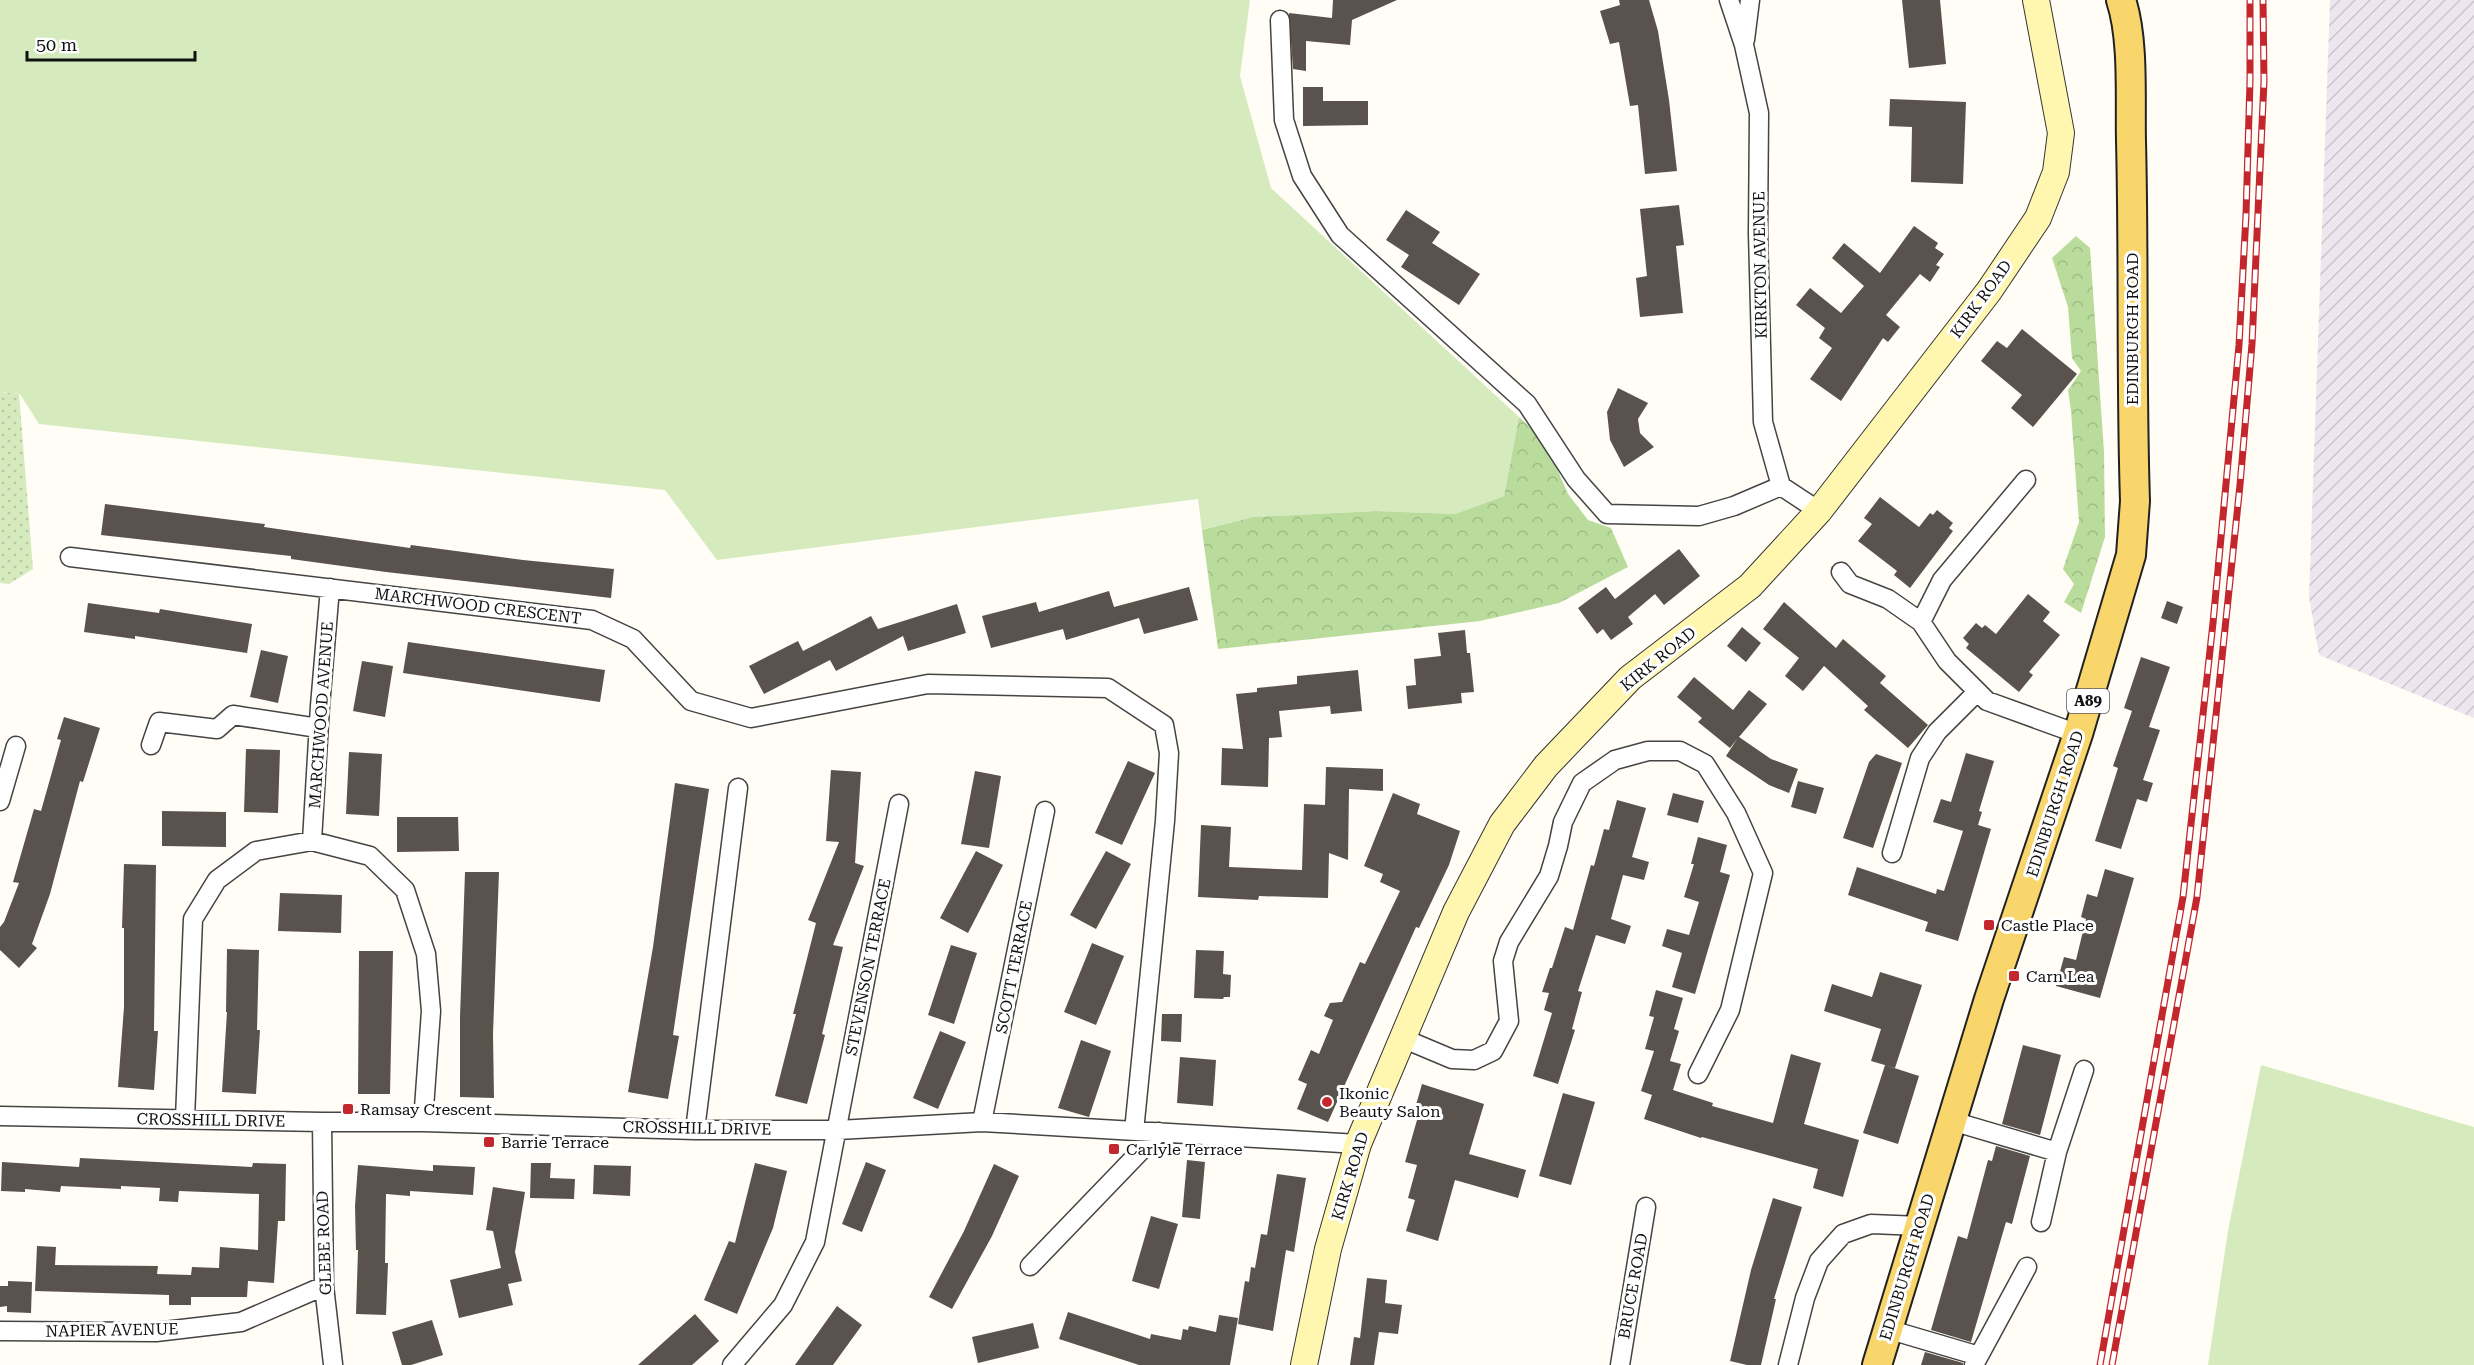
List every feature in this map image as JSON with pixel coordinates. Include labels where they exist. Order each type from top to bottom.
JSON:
[{"type":"main road","name":"KIRK ROAD","points":[[1304,1365],[1328,1249],[1358,1144],[1456,912],[1502,824],[1546,766],[1630,678],[1750,586],[1819,511],[1989,291],[2038,218],[2056,172],[2061,133],[2037,1]]},
{"type":"main road","name":"EDINBURGH ROAD","points":[[1877,1365],[1989,999],[2078,734],[2131,555],[2134,501],[2132,176],[2129,62],[2121,4]]},
{"type":"street","name":"KIRKTON AVENUE","points":[[1730,0],[1744,45],[1759,113],[1758,233],[1763,422],[1781,486]]},
{"type":"street","points":[[1744,45],[1750,0]]},
{"type":"street","points":[[1280,20],[1284,120],[1302,176],[1340,235],[1527,404],[1576,479],[1607,514],[1699,516],[1734,506],[1781,486],[1819,511]]},
{"type":"street","points":[[1921,622],[1942,580],[2026,480]]},
{"type":"street","name":"MARCHWOOD CRESCENT","points":[[69,556],[592,620],[633,639],[691,701],[751,718],[928,684],[1108,688],[1164,725],[1169,753],[1165,821],[1134,1131]]},
{"type":"street","points":[[1841,572],[1850,584],[1888,599],[1921,622],[1947,662],[1987,702],[2078,734]]},
{"type":"street","name":"MARCHWOOD AVENUE","points":[[312,841],[318,728],[330,588]]},
{"type":"street","points":[[1892,853],[1920,758],[1937,732],[1977,692]]},
{"type":"street","points":[[151,745],[159,722],[217,729],[233,715],[318,728]]},
{"type":"street","points":[[0,801],[16,746]]},
{"type":"street","points":[[1402,1038],[1452,1059],[1474,1060],[1493,1051],[1509,1021],[1503,962],[1509,942],[1549,876],[1563,822],[1582,783],[1616,760],[1648,751],[1680,751],[1705,764],[1737,813],[1763,873],[1730,1010],[1698,1074]]},
{"type":"street","points":[[695,1130],[738,788]]},
{"type":"street","name":"STEVENSON TERRACE","points":[[732,1365],[783,1305],[815,1242],[899,804]]},
{"type":"street","name":"SCOTT TERRACE","points":[[982,1122],[1045,811]]},
{"type":"street","points":[[185,1119],[193,919],[217,880],[256,851],[312,841],[370,856],[405,890],[426,954],[431,1011],[423,1122]]},
{"type":"street","points":[[2041,1222],[2057,1152],[2084,1070]]},
{"type":"street","name":"CROSSHILL DRIVE","points":[[0,1116],[423,1122],[695,1130],[838,1130],[982,1122],[1358,1144]]},
{"type":"street","points":[[1952,1121],[2057,1152]]},
{"type":"street","name":"GLEBE ROAD","points":[[322,1122],[324,1286],[333,1364]]},
{"type":"street","points":[[1030,1266],[1159,1132]]},
{"type":"street","name":"BRUCE ROAD","points":[[1620,1365],[1647,1207]]},
{"type":"street","points":[[1788,1365],[1805,1298],[1820,1260],[1843,1234],[1871,1224],[1920,1226]]},
{"type":"street","points":[[1887,1329],[1977,1360],[2027,1267]]},
{"type":"street","name":"NAPIER AVENUE","points":[[0,1331],[156,1332],[241,1322],[324,1286]]},
{"type":"shaded area","points":[[2330,0],[2474,0],[2474,718],[2319,655],[2309,597]]},
{"type":"green space","points":[[0,0],[1250,0],[1240,76],[1271,188],[1519,417],[1504,496],[1455,514],[1376,511],[1253,517],[1202,530],[1198,499],[717,560],[665,490],[39,424],[20,394],[0,392]]},
{"type":"green space","points":[[2076,236],[2090,248],[2104,452],[2105,537],[2081,613],[2064,602],[2074,584],[2063,569],[2079,522],[2068,390],[2081,371],[2072,358],[2068,307],[2052,258]]},
{"type":"green space","points":[[0,392],[19,394],[33,569],[9,584],[0,583]]},
{"type":"green space","points":[[1519,417],[1545,441],[1568,494],[1588,520],[1611,528],[1628,567],[1559,603],[1480,621],[1218,649],[1202,530],[1253,517],[1376,511],[1455,514],[1504,496]]},
{"type":"green space","points":[[2261,1065],[2474,1127],[2474,1365],[2208,1365],[2228,1231]]},
{"type":"building","points":[[1333,0],[1397,0],[1352,20],[1350,45],[1306,41],[1306,71],[1293,69],[1289,13],[1332,18]]},
{"type":"building","points":[[1619,0],[1649,0],[1658,31],[1677,171],[1645,174],[1638,105],[1630,106],[1619,42],[1610,44],[1600,11],[1620,5]]},
{"type":"building","points":[[1902,0],[1940,0],[1946,64],[1909,68]]},
{"type":"building","points":[[1303,87],[1323,87],[1323,101],[1368,101],[1368,125],[1303,126]]},
{"type":"building","points":[[1890,99],[1966,102],[1963,184],[1911,182],[1912,127],[1889,126]]},
{"type":"building","points":[[1679,205],[1684,245],[1676,246],[1683,313],[1640,317],[1636,278],[1647,276],[1640,209]]},
{"type":"building","points":[[1406,210],[1440,232],[1432,243],[1480,274],[1459,305],[1401,267],[1409,255],[1386,240]]},
{"type":"building","points":[[1914,226],[1938,243],[1935,248],[1944,254],[1936,265],[1940,267],[1930,282],[1920,274],[1886,315],[1900,327],[1888,342],[1883,338],[1841,401],[1810,379],[1832,348],[1819,338],[1825,328],[1796,305],[1810,288],[1841,313],[1864,286],[1832,258],[1844,243],[1880,273]]},
{"type":"building","points":[[2022,329],[2077,374],[2033,427],[2011,408],[2022,395],[1981,361],[1997,341],[2007,348]]},
{"type":"building","points":[[1618,388],[1648,403],[1638,419],[1640,433],[1654,447],[1624,467],[1610,440],[1607,412]]},
{"type":"building","points":[[1880,497],[1919,527],[1930,513],[1933,515],[1937,510],[1953,523],[1949,528],[1953,531],[1910,588],[1894,575],[1897,571],[1858,541],[1872,524],[1864,518]]},
{"type":"building","points":[[105,504],[265,524],[264,527],[410,548],[411,545],[614,569],[611,598],[386,572],[291,559],[291,556],[101,535]]},
{"type":"building","points":[[1679,549],[1700,576],[1664,605],[1655,594],[1628,617],[1633,624],[1611,640],[1603,629],[1597,634],[1578,608],[1606,587],[1615,599]]},
{"type":"building","points":[[1189,587],[1198,620],[1144,634],[1139,618],[1066,640],[1063,629],[991,648],[982,616],[1036,602],[1039,612],[1109,591],[1114,607]]},
{"type":"building","points":[[2028,594],[2050,612],[2043,621],[2060,635],[2029,672],[2033,675],[2019,692],[1966,648],[1969,644],[1963,638],[1976,623],[1982,628],[1985,625],[1996,634]]},
{"type":"building","points":[[2167,601],[2183,607],[2177,624],[2161,618]]},
{"type":"building","points":[[1784,602],[1836,648],[1843,639],[1886,676],[1880,683],[1928,725],[1908,748],[1864,710],[1868,706],[1824,666],[1803,691],[1785,676],[1799,658],[1763,629]]},
{"type":"building","points":[[88,603],[159,613],[160,609],[252,624],[247,653],[135,636],[135,639],[84,632]]},
{"type":"building","points":[[957,604],[966,633],[908,651],[903,636],[836,671],[830,660],[764,694],[749,666],[798,641],[803,651],[871,616],[878,629]]},
{"type":"building","points":[[1742,627],[1761,643],[1746,662],[1727,646]]},
{"type":"building","points":[[1465,630],[1474,692],[1461,693],[1462,703],[1408,709],[1406,686],[1416,685],[1414,659],[1441,656],[1438,633]]},
{"type":"building","points":[[408,642],[605,670],[600,702],[403,673]]},
{"type":"building","points":[[261,650],[288,656],[278,703],[250,697]]},
{"type":"building","points":[[2141,657],[2170,667],[2149,727],[2160,730],[2143,780],[2153,783],[2147,802],[2137,799],[2121,849],[2095,841],[2118,768],[2113,766],[2132,711],[2124,708]]},
{"type":"building","points":[[362,661],[393,666],[385,717],[353,711]]},
{"type":"building","points":[[1358,670],[1362,711],[1331,714],[1330,706],[1279,711],[1282,737],[1269,738],[1268,787],[1221,785],[1222,748],[1243,749],[1236,694],[1257,692],[1257,688],[1297,684],[1297,676]]},
{"type":"building","points":[[1694,677],[1733,710],[1749,690],[1767,704],[1739,737],[1771,759],[1798,769],[1789,793],[1769,785],[1726,756],[1737,739],[1730,748],[1698,722],[1702,718],[1677,697]]},
{"type":"building","points":[[64,717],[100,728],[83,782],[80,781],[50,894],[32,944],[37,948],[19,968],[0,950],[0,927],[19,883],[13,882],[34,809],[41,811],[61,740],[57,739]]},
{"type":"building","points":[[246,749],[280,750],[278,813],[244,812]]},
{"type":"building","points":[[349,752],[382,754],[379,816],[346,814]]},
{"type":"building","points":[[1966,753],[1994,761],[1979,811],[1982,812],[1978,825],[1991,829],[1958,941],[1925,931],[1928,922],[1848,895],[1857,867],[1936,894],[1937,889],[1944,891],[1963,831],[1933,822],[1941,799],[1951,802]]},
{"type":"building","points":[[1876,754],[1902,763],[1873,848],[1843,838],[1869,762]]},
{"type":"building","points":[[1128,761],[1155,773],[1122,845],[1095,833]]},
{"type":"building","points":[[1326,767],[1383,769],[1383,791],[1349,789],[1348,860],[1329,853],[1328,898],[1259,896],[1258,900],[1198,897],[1201,825],[1231,827],[1229,867],[1302,870],[1304,804],[1325,805]]},
{"type":"building","points":[[831,770],[861,772],[855,863],[864,866],[833,945],[843,947],[822,1034],[825,1035],[807,1104],[775,1096],[816,923],[808,920],[839,842],[826,841]]},
{"type":"building","points":[[975,771],[1001,776],[989,848],[961,844]]},
{"type":"building","points":[[1798,781],[1824,788],[1816,814],[1791,807]]},
{"type":"building","points":[[675,783],[709,789],[673,1035],[679,1036],[668,1099],[628,1092],[653,947]]},
{"type":"building","points":[[1393,793],[1420,804],[1417,814],[1460,831],[1449,865],[1419,928],[1416,927],[1328,1122],[1297,1109],[1307,1084],[1298,1080],[1311,1050],[1319,1054],[1333,1020],[1324,1016],[1330,1003],[1342,1002],[1360,962],[1365,964],[1400,891],[1380,882],[1383,874],[1364,866]]},
{"type":"building","points":[[1673,793],[1704,801],[1698,823],[1667,815]]},
{"type":"building","points":[[1617,800],[1646,808],[1632,857],[1649,862],[1644,880],[1623,875],[1611,919],[1631,926],[1625,944],[1596,935],[1578,991],[1582,992],[1572,1029],[1575,1030],[1558,1084],[1533,1076],[1552,1013],[1544,1010],[1549,993],[1542,992],[1565,927],[1573,930],[1591,865],[1594,866],[1604,829],[1609,830]]},
{"type":"building","points":[[162,811],[226,812],[226,847],[162,846]]},
{"type":"building","points":[[397,817],[458,817],[459,851],[397,852]]},
{"type":"building","points":[[1698,837],[1727,845],[1720,872],[1730,875],[1695,994],[1672,987],[1682,953],[1662,946],[1667,929],[1689,935],[1699,902],[1684,897],[1694,864],[1691,864]]},
{"type":"building","points":[[976,851],[1003,865],[968,933],[940,918]]},
{"type":"building","points":[[1106,851],[1131,864],[1096,929],[1070,915]]},
{"type":"building","points":[[124,864],[156,865],[154,1031],[158,1031],[154,1090],[118,1087],[124,1007],[124,928],[122,928]]},
{"type":"building","points":[[2105,869],[2134,878],[2100,998],[2056,986],[2064,957],[2076,960],[2086,919],[2081,917],[2087,894],[2097,897]]},
{"type":"building","points":[[465,872],[499,872],[493,1034],[494,1098],[460,1097]]},
{"type":"building","points":[[280,893],[342,895],[341,933],[278,931]]},
{"type":"building","points":[[1092,943],[1124,956],[1096,1025],[1064,1012]]},
{"type":"building","points":[[951,945],[977,953],[954,1024],[928,1015]]},
{"type":"building","points":[[227,949],[259,950],[257,1030],[260,1030],[256,1094],[222,1092],[227,1012]]},
{"type":"building","points":[[1196,950],[1224,951],[1223,974],[1231,975],[1230,997],[1223,999],[1194,998]]},
{"type":"building","points":[[359,951],[393,951],[390,1094],[358,1094]]},
{"type":"building","points":[[1880,972],[1922,985],[1895,1068],[1871,1061],[1881,1029],[1824,1011],[1832,984],[1872,997]]},
{"type":"building","points":[[1656,990],[1683,998],[1674,1029],[1679,1031],[1670,1061],[1681,1064],[1673,1090],[1713,1103],[1712,1106],[1773,1123],[1791,1054],[1821,1063],[1804,1124],[1859,1140],[1843,1197],[1813,1188],[1818,1169],[1701,1138],[1644,1119],[1652,1095],[1641,1091],[1654,1051],[1645,1049],[1654,1017],[1649,1016]]},
{"type":"building","points":[[1162,1014],[1182,1014],[1181,1042],[1161,1041]]},
{"type":"building","points":[[940,1031],[966,1042],[938,1109],[913,1098]]},
{"type":"building","points":[[1081,1040],[1111,1051],[1089,1117],[1058,1108]]},
{"type":"building","points":[[2023,1045],[2061,1055],[2040,1135],[2002,1124]]},
{"type":"building","points":[[1180,1057],[1216,1060],[1213,1106],[1177,1103]]},
{"type":"building","points":[[1885,1065],[1919,1076],[1898,1144],[1863,1133]]},
{"type":"building","points":[[1422,1084],[1484,1104],[1469,1154],[1526,1170],[1518,1198],[1455,1180],[1438,1241],[1406,1231],[1415,1200],[1408,1198],[1417,1165],[1405,1162],[1419,1113],[1414,1112]]},
{"type":"building","points":[[1563,1093],[1595,1102],[1571,1185],[1539,1176]]},
{"type":"building","points":[[1996,1146],[2030,1156],[2012,1224],[2006,1222],[1971,1342],[1931,1330],[1958,1236],[1967,1239],[1988,1160],[1992,1161]]},
{"type":"building","points":[[80,1158],[252,1167],[253,1163],[286,1164],[285,1221],[278,1221],[274,1283],[248,1281],[247,1297],[191,1297],[191,1305],[169,1305],[169,1295],[35,1291],[37,1246],[56,1247],[55,1265],[158,1266],[157,1274],[191,1275],[192,1267],[219,1268],[220,1247],[258,1250],[259,1194],[179,1191],[178,1202],[159,1201],[160,1188],[61,1186],[60,1192],[25,1189],[25,1192],[1,1191],[2,1162],[79,1167]]},
{"type":"building","points":[[1187,1160],[1205,1162],[1200,1219],[1182,1217]]},
{"type":"building","points":[[866,1162],[886,1170],[862,1232],[842,1224]]},
{"type":"building","points":[[531,1163],[551,1163],[550,1178],[575,1179],[574,1199],[530,1198]]},
{"type":"building","points":[[755,1163],[787,1171],[773,1228],[737,1314],[704,1300],[729,1241],[735,1243]]},
{"type":"building","points":[[994,1164],[1019,1176],[992,1236],[952,1309],[929,1297],[964,1231]]},
{"type":"building","points":[[358,1165],[433,1171],[433,1165],[475,1167],[473,1195],[410,1191],[410,1196],[386,1194],[385,1263],[388,1263],[386,1315],[356,1314],[358,1250],[356,1250],[355,1206]]},
{"type":"building","points":[[594,1165],[631,1166],[630,1196],[593,1194]]},
{"type":"building","points":[[1277,1174],[1306,1178],[1294,1252],[1286,1250],[1273,1331],[1238,1324],[1245,1281],[1249,1282],[1251,1267],[1255,1268],[1261,1234],[1267,1235]]},
{"type":"building","points":[[493,1187],[525,1192],[515,1252],[522,1281],[508,1284],[513,1305],[459,1318],[450,1280],[501,1268],[493,1231],[486,1230]]},
{"type":"building","points":[[1773,1198],[1802,1207],[1774,1299],[1776,1299],[1761,1365],[1747,1365],[1730,1361],[1751,1270]]},
{"type":"building","points":[[1151,1216],[1178,1224],[1159,1289],[1132,1281]]},
{"type":"building","points":[[1367,1278],[1387,1280],[1385,1303],[1402,1305],[1398,1334],[1379,1332],[1374,1365],[1350,1365],[1354,1337],[1360,1338]]},
{"type":"building","points":[[8,1281],[32,1282],[31,1313],[7,1312],[7,1306],[0,1307],[0,1286],[8,1286]]},
{"type":"building","points":[[837,1306],[862,1325],[833,1365],[795,1365]]},
{"type":"building","points":[[1068,1312],[1150,1339],[1151,1334],[1181,1340],[1183,1329],[1188,1330],[1189,1326],[1216,1332],[1219,1315],[1238,1318],[1230,1365],[1139,1365],[1059,1339]]},
{"type":"building","points":[[695,1314],[719,1341],[692,1365],[638,1365]]},
{"type":"building","points":[[432,1320],[443,1355],[411,1365],[402,1365],[392,1332]]},
{"type":"building","points":[[1033,1323],[1039,1348],[978,1363],[972,1337]]},
{"type":"building","points":[[1925,1352],[1963,1363],[1963,1365],[1921,1365]]},
{"type":"railway","points":[[2100,1365],[2183,897],[2213,623],[2239,345],[2246,215],[2250,0]]},
{"type":"railway","points":[[2112,1365],[2197,897],[2240,485],[2252,344],[2264,81],[2263,0]]},
{"type":"place","name":"Castle Place","points":[[1989,925]]},
{"type":"place","name":"Carn Lea","points":[[2014,976]]},
{"type":"place","name":"Ikonic Beauty Salon","points":[[1327,1102]]},
{"type":"place","name":"Ramsay Crescent","points":[[348,1109]]},
{"type":"place","name":"Barrie Terrace","points":[[489,1142]]},
{"type":"place","name":"Carlyle Terrace","points":[[1114,1149]]}]
